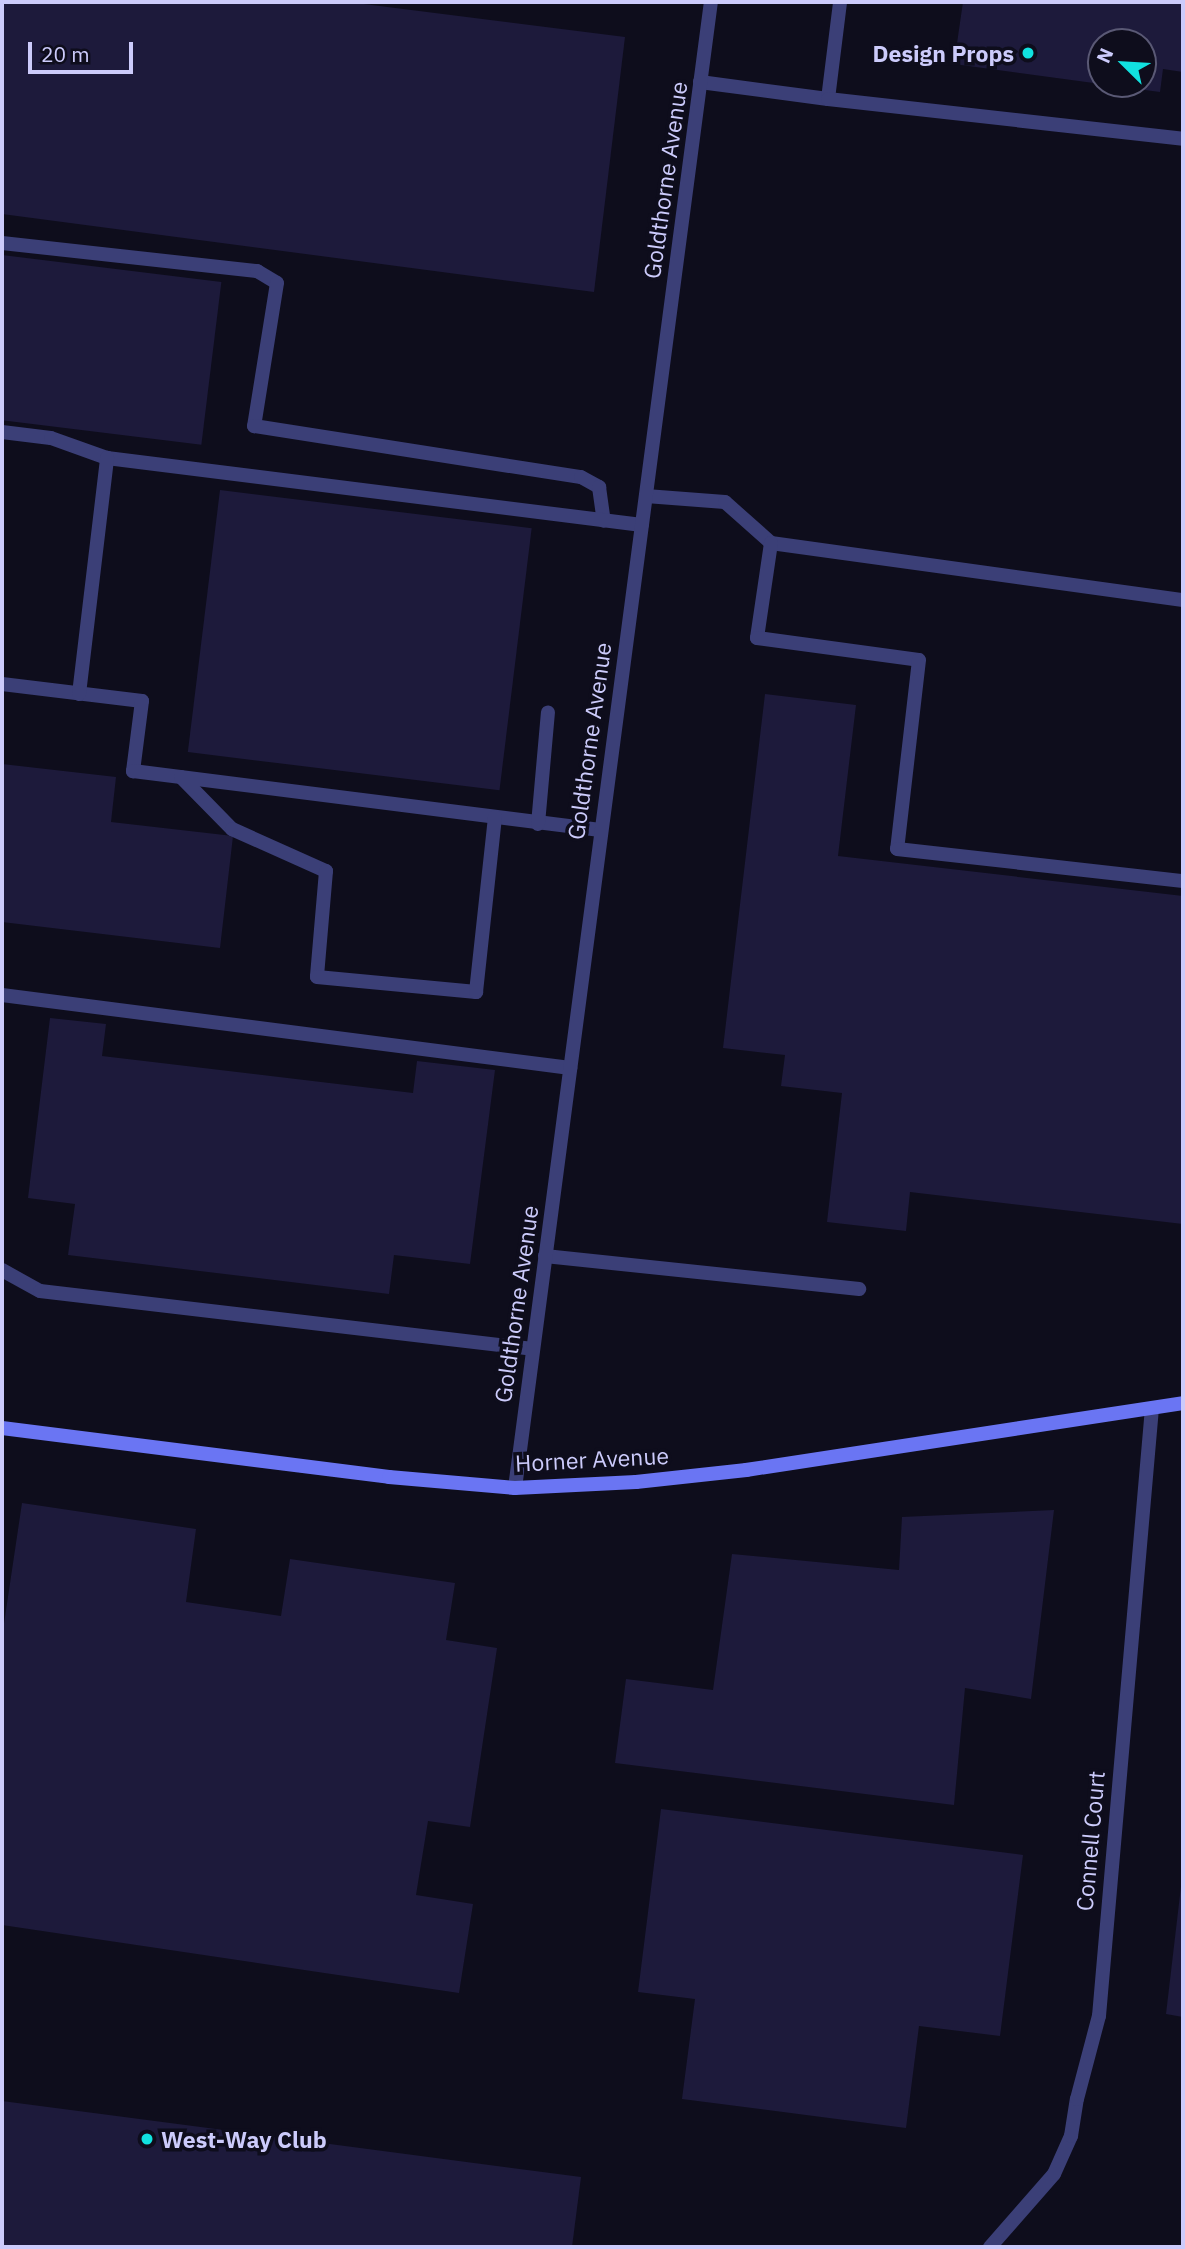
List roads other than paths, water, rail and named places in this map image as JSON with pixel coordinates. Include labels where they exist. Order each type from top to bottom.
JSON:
[{"type":"main road","name":"Horner Avenue","points":[[2,1428],[390,1477],[515,1488],[636,1482],[746,1469],[1183,1403]]},
{"type":"street","name":"Goldthorne Avenue","points":[[515,1488],[711,2]]},
{"type":"street","points":[[828,99],[839,2]]},
{"type":"street","points":[[700,82],[1183,139]]},
{"type":"street","points":[[2,243],[257,271],[277,283],[254,426],[581,477],[599,486],[604,521]]},
{"type":"street","points":[[2,432],[51,438],[107,458],[642,525]]},
{"type":"street","points":[[79,694],[107,458]]},
{"type":"street","points":[[646,496],[724,502],[771,543],[1183,600]]},
{"type":"street","points":[[771,543],[757,638],[919,660],[897,849],[1183,881]]},
{"type":"street","points":[[2,684],[142,701],[132,771],[600,830]]},
{"type":"street","points":[[538,824],[548,712]]},
{"type":"street","points":[[181,777],[232,829],[326,872],[317,977],[476,992],[495,817]]},
{"type":"street","points":[[2,995],[570,1068]]},
{"type":"street","points":[[545,1256],[859,1289]]},
{"type":"street","points":[[2,1269],[40,1291],[533,1349]]},
{"type":"street","name":"Connell Court","points":[[990,2247],[1054,2174],[1071,2136],[1077,2099],[1098,2016],[1152,1408]]},
{"type":"place","name":"Design Props","points":[[1028,53]]},
{"type":"place","name":"West-Way Club","points":[[147,2139]]}]
